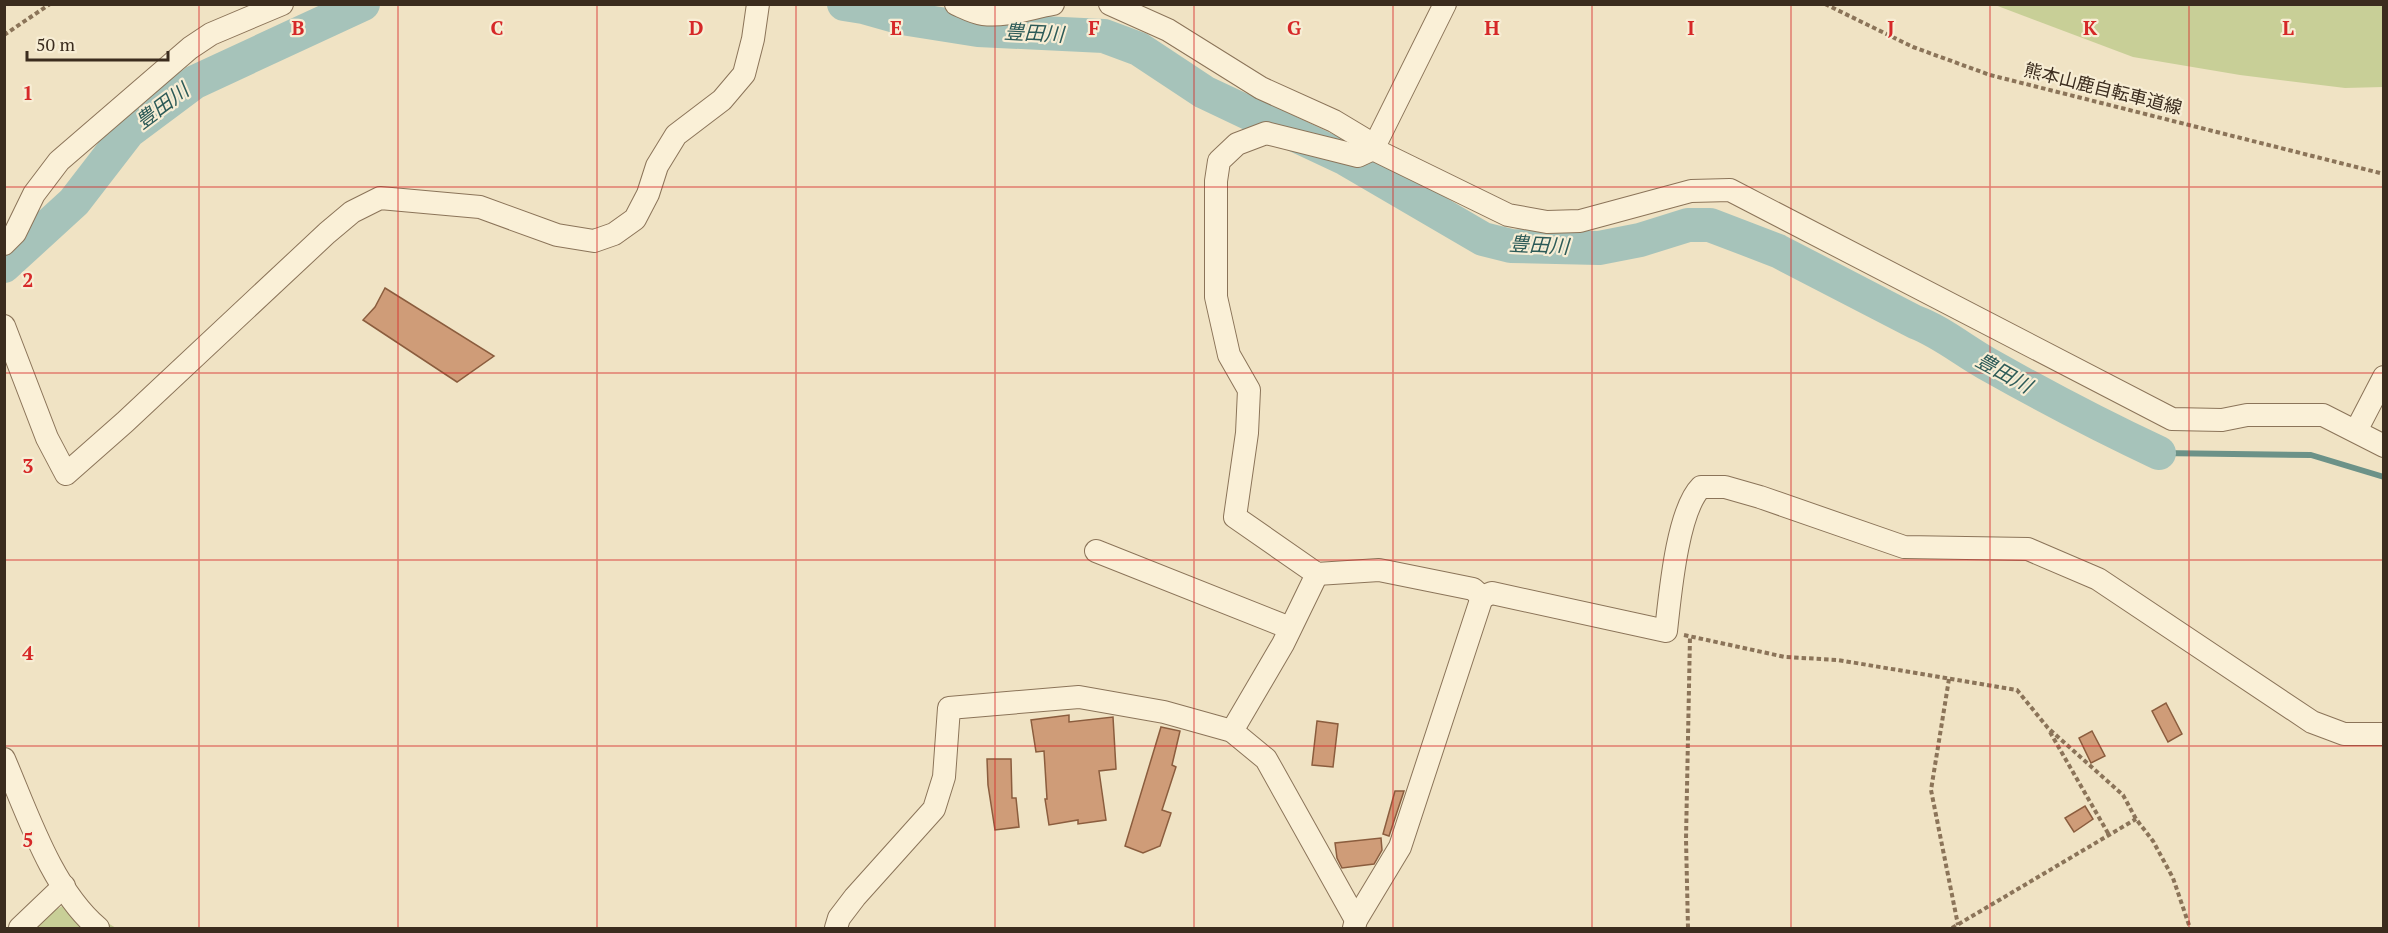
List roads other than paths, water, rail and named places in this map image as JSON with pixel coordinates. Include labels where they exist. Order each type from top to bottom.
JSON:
[{"type":"street","points":[[4,244],[15,233],[34,194],[59,161],[190,48],[211,34],[282,4]]},
{"type":"street","points":[[4,326],[47,438],[66,474],[327,233],[352,212],[380,198],[480,207],[557,235],[594,241],[597,238],[614,234],[635,219],[648,194],[657,166],[676,135],[722,100],[744,74],[753,39],[758,4]]},
{"type":"street","points":[[957,4],[982,14],[1014,13],[1053,4]]},
{"type":"street","points":[[1110,4],[1168,30],[1261,88],[1334,121],[1364,139],[1373,148],[1508,214],[1547,222],[1580,221],[1691,191],[1730,190],[2172,419],[2222,420],[2247,415],[2323,415],[2384,446]]},
{"type":"street","points":[[1445,4],[1373,148],[1358,156],[1266,133],[1237,144],[1219,161],[1216,181],[1216,297],[1229,355],[1249,390],[1247,433],[1235,517],[1317,574],[1379,570],[1473,589],[1482,597]]},
{"type":"street","points":[[2356,431],[2384,377]]},
{"type":"street","points":[[1482,597],[1492,593],[1666,631],[1671,582],[1685,517],[1691,501],[1701,487],[1725,487],[1730,491],[1760,497],[1904,547],[2028,549],[2060,560],[2098,579],[2312,722],[2344,734],[2384,734]]},
{"type":"street","points":[[1096,551],[1147,569],[1201,594],[1290,628]]},
{"type":"street","points":[[1232,730],[1290,628],[1317,574]]},
{"type":"street","points":[[1355,924],[1400,848],[1482,597]]},
{"type":"street","points":[[836,928],[839,918],[855,897],[934,809],[944,777],[949,708],[1079,697],[1164,712],[1232,730],[1266,759],[1355,924]]},
{"type":"street","points":[[4,759],[34,831],[71,901],[98,928]]},
{"type":"street","points":[[20,928],[64,886]]},
{"type":"waterway","name":"豊田川","points":[[4,266],[74,202],[128,132],[195,82],[363,4]]},
{"type":"waterway","name":"豊田川","points":[[844,4],[902,18],[978,30],[1104,36],[1139,49],[1204,92],[1346,159],[1483,239],[1511,246],[1599,248],[1640,240],[1688,225],[1710,225],[1778,251],[1935,331],[1981,360],[2053,400],[2159,453]]},
{"type":"waterway","points":[[2159,453],[2311,455],[2384,477]]}]
